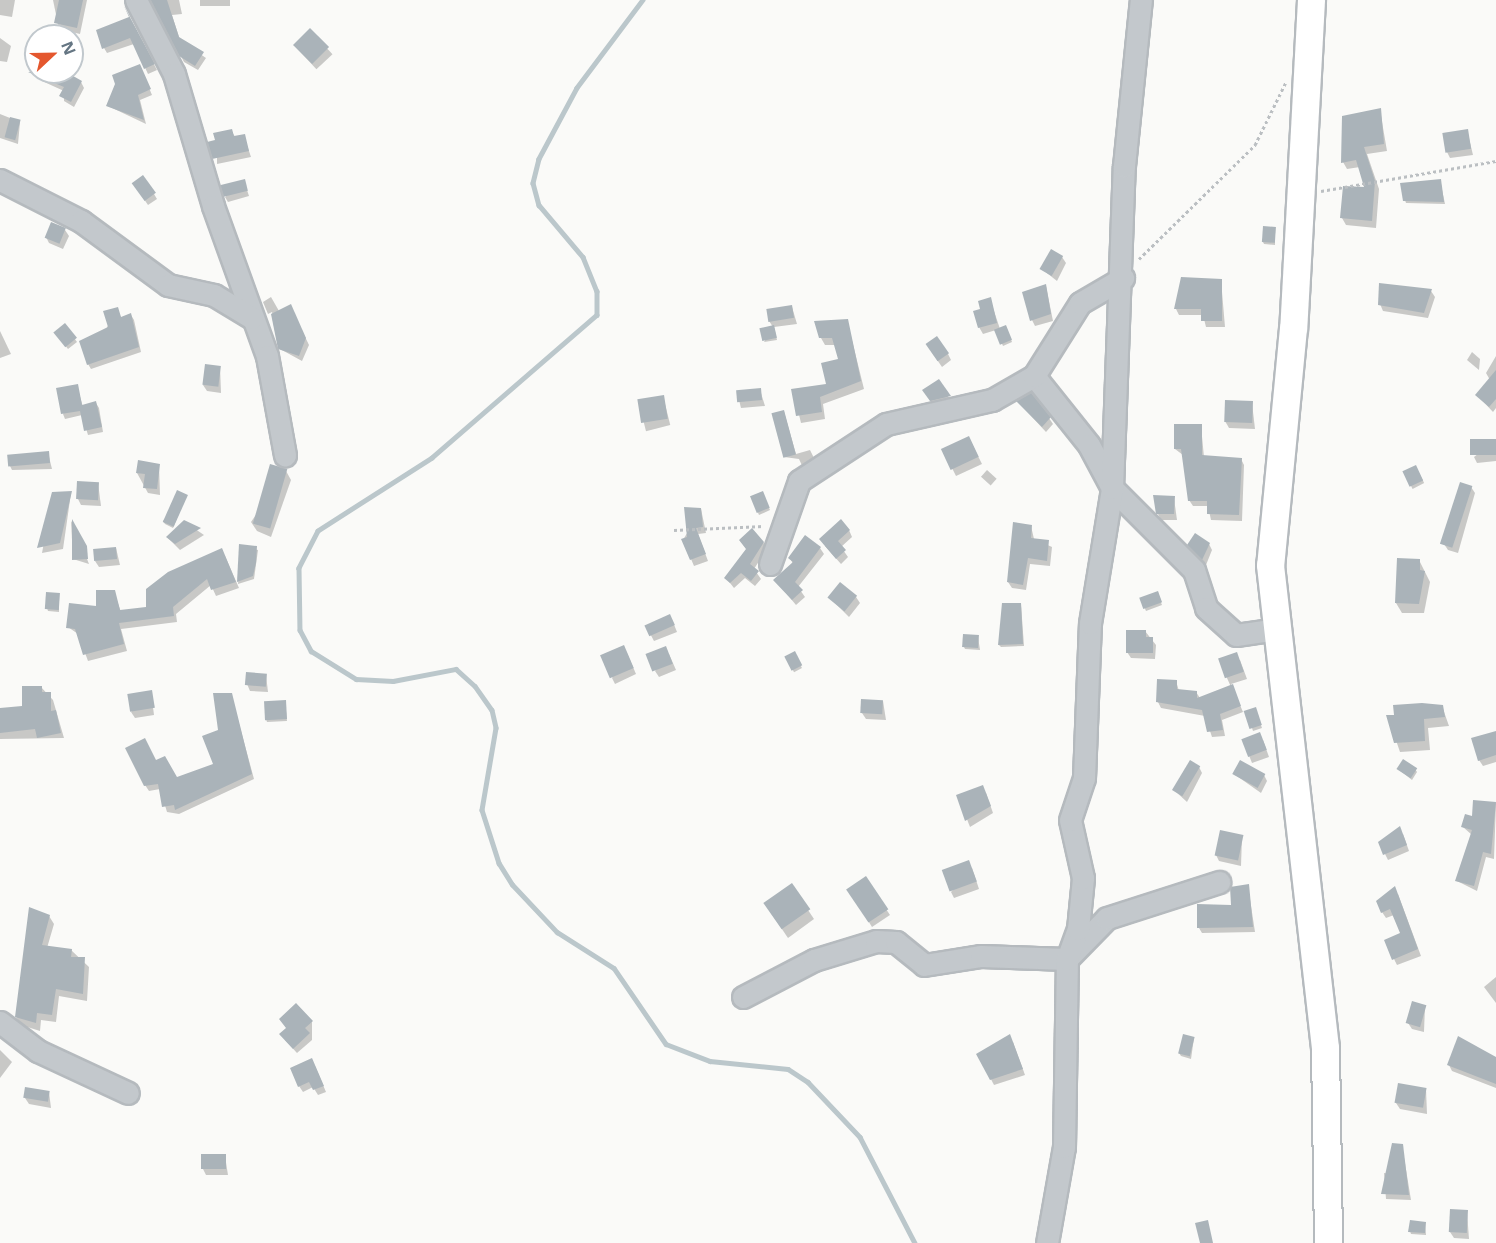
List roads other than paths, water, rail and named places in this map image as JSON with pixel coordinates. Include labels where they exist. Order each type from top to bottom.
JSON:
[{"type":"main road","points":[[1311,0],[1302,197],[1271,550],[1277,629],[1325,1048],[1328,1243]]},
{"type":"street","points":[[136,0],[174,74],[252,318],[267,356],[285,455]]},
{"type":"street","points":[[1047,1243],[1064,1147],[1067,959],[1078,929],[1083,878],[1070,819],[1084,778],[1090,623],[1112,488],[1123,278],[1124,166],[1141,0]]},
{"type":"street","points":[[0,180],[81,221],[160,281],[214,295],[252,318]]},
{"type":"street","points":[[770,564],[799,481],[886,424],[992,400],[1034,376],[1080,303],[1123,278]]},
{"type":"street","points":[[1034,376],[1089,445],[1112,488],[1194,570],[1206,608],[1236,635],[1277,629]]},
{"type":"street","points":[[742,997],[814,960],[876,941],[896,942],[924,965],[981,956],[1067,959],[1107,918],[1219,882]]},
{"type":"street","points":[[0,1022],[38,1051],[128,1092]]},
{"type":"waterway","points":[[643,0],[577,88],[539,159],[533,183],[539,205],[583,257],[597,291],[597,315],[432,458],[318,531],[299,568],[300,630],[311,651],[356,679],[393,681],[456,669],[475,686],[492,710],[496,728],[482,810],[499,863],[512,884],[557,932],[614,968],[666,1044],[710,1061],[788,1069],[808,1082],[860,1137],[915,1243]]}]
